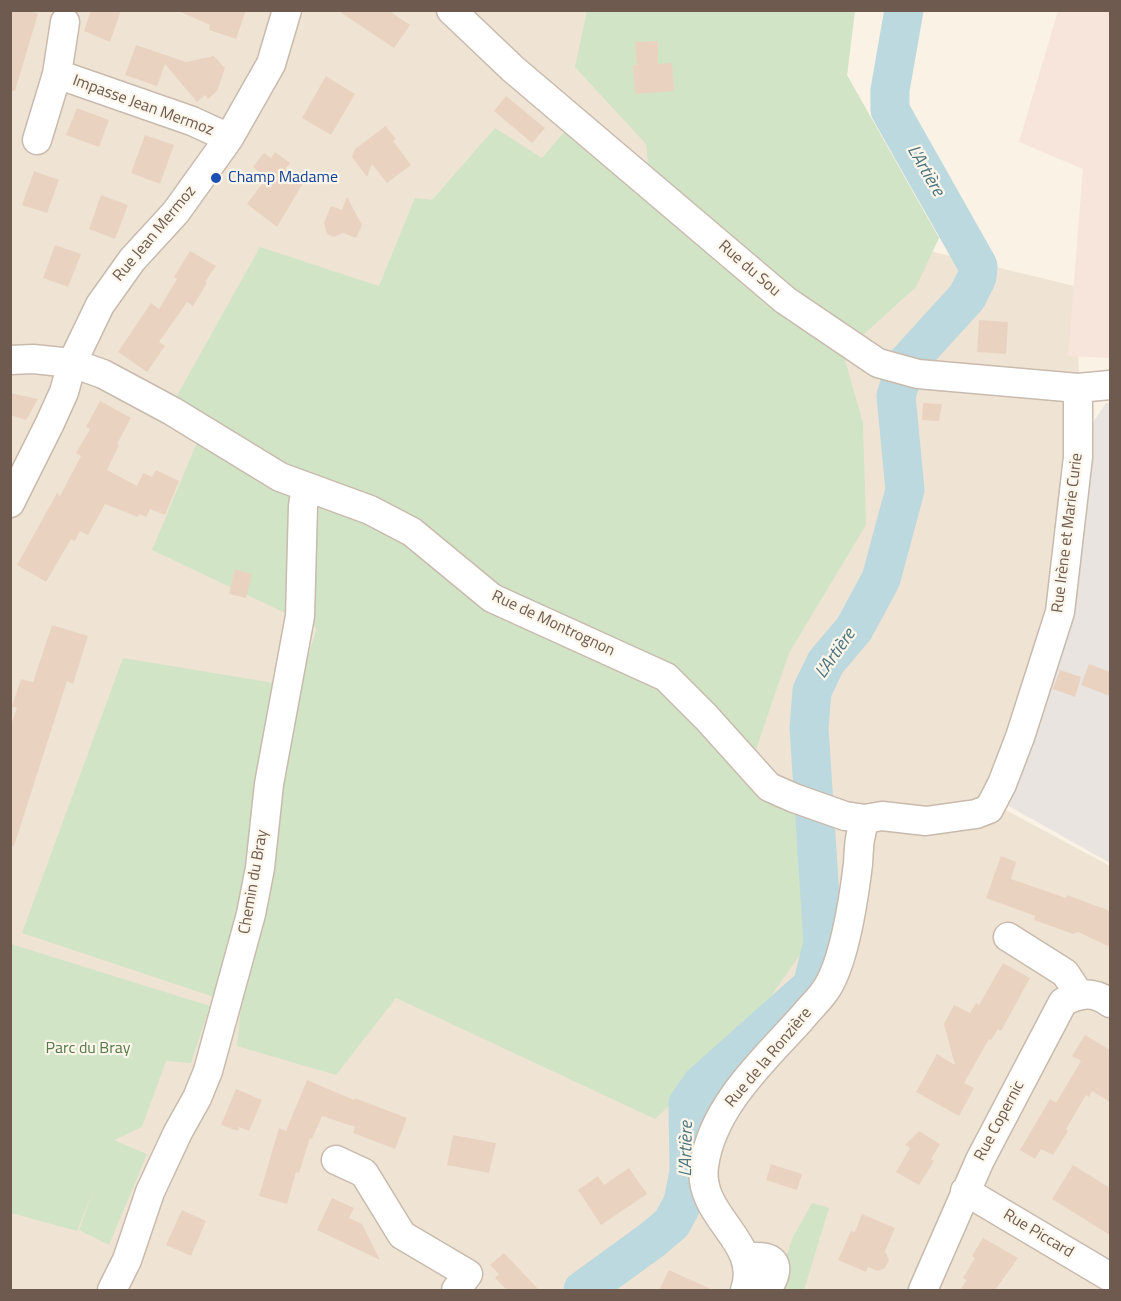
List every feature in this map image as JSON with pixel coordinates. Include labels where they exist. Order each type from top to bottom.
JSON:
[{"type":"street","name":"Rue Jean Mermoz","points":[[10,503],[50,423],[64,392],[72,363],[100,305],[117,279],[176,212],[229,138],[271,64],[287,10]]},
{"type":"street","name":"Rue du Sou","points":[[451,10],[513,69],[786,300],[878,363],[907,371],[1078,388],[1110,385]]},
{"type":"street","name":"Impasse Jean Mermoz","points":[[37,140],[57,74],[65,22]]},
{"type":"street","name":"Impasse Jean Mermoz","points":[[57,74],[192,121],[229,138]]},
{"type":"street","name":"Rue de Montrognon","points":[[10,360],[33,359],[72,363],[103,374],[280,477],[370,510],[412,532],[492,598],[666,677],[706,717],[768,787],[855,818],[882,816],[926,821],[976,814],[989,809]]},
{"type":"street","name":"Rue Irène et Marie Curie","points":[[989,809],[1002,784],[1020,737],[1060,612],[1078,457],[1078,388]]},
{"type":"street","name":"Chemin du Bray","points":[[112,1290],[127,1260],[150,1192],[208,1071],[251,914],[260,868],[269,784],[300,616],[303,506],[306,488]]},
{"type":"street","name":"Rue de la Ronzière","points":[[746,1278],[737,1241],[710,1204],[705,1189],[704,1166],[716,1125],[740,1088],[825,991],[837,968],[858,864],[859,836],[855,818]]},
{"type":"street","points":[[1008,937],[1065,973],[1079,994],[1102,997],[1110,1003]]},
{"type":"street","name":"Rue Copernic","points":[[923,1290],[965,1191],[1062,1002],[1079,994]]},
{"type":"street","points":[[336,1160],[364,1173],[402,1235],[468,1274],[456,1290]]},
{"type":"street","name":"Rue Piccard","points":[[965,1191],[1110,1277]]},
{"type":"shaded area","points":[[10,11],[854,11],[846,85],[930,251],[1074,286],[1081,406],[1048,620],[989,801],[1110,866],[1110,1290],[11,1290]]},
{"type":"shaded area","points":[[1058,11],[1110,11],[1110,358],[1068,356],[1083,169],[1019,142]]},
{"type":"shaded area","points":[[1106,403],[1110,403],[1110,863],[1005,804],[1068,603],[1094,421]]},
{"type":"green space","points":[[587,11],[855,11],[847,75],[939,238],[916,287],[843,353],[863,423],[866,525],[789,653],[746,779],[830,823],[813,936],[743,1036],[655,1119],[396,998],[336,1075],[237,1046],[241,1006],[22,933],[123,658],[298,687],[317,628],[152,550],[198,440],[174,401],[260,247],[379,286],[415,198],[432,200],[495,128],[542,158],[570,125],[651,193],[646,144],[575,67]]},
{"type":"green space","name":"Parc du Bray","points":[[11,944],[210,1006],[191,1063],[166,1061],[142,1127],[114,1140],[147,1154],[109,1245],[79,1230],[95,1187],[77,1231],[11,1213]]},
{"type":"green space","points":[[812,1203],[829,1208],[804,1290],[768,1290],[785,1261],[792,1239]]},
{"type":"building","points":[[10,10],[28,10],[38,14],[15,91],[10,90]]},
{"type":"building","points":[[91,10],[121,10],[110,42],[84,31]]},
{"type":"building","points":[[176,10],[246,10],[236,39],[209,30],[210,25]]},
{"type":"building","points":[[337,10],[388,10],[410,25],[394,48]]},
{"type":"building","points":[[658,41],[658,64],[672,63],[674,91],[635,94],[633,65],[637,65],[635,42]]},
{"type":"building","points":[[136,45],[186,62],[214,56],[225,68],[217,91],[208,99],[205,95],[197,102],[165,64],[157,86],[125,75]]},
{"type":"building","points":[[326,76],[355,94],[331,135],[302,118]]},
{"type":"building","points":[[506,96],[545,128],[532,143],[494,111]]},
{"type":"building","points":[[77,108],[109,120],[99,147],[66,135]]},
{"type":"building","points":[[387,125],[386,127],[396,139],[393,141],[411,165],[387,183],[372,164],[367,177],[352,157],[355,149]]},
{"type":"building","points":[[145,135],[174,145],[160,184],[131,173]]},
{"type":"building","points":[[275,152],[290,163],[285,169],[303,183],[277,227],[247,204],[267,177],[253,167],[264,153],[271,158]]},
{"type":"building","points":[[34,171],[59,180],[47,213],[22,205]]},
{"type":"building","points":[[101,195],[128,205],[115,239],[89,229]]},
{"type":"building","points":[[347,197],[362,225],[356,238],[343,233],[334,237],[327,234],[324,223],[331,206],[342,210]]},
{"type":"building","points":[[55,245],[81,254],[68,287],[43,278]]},
{"type":"building","points":[[190,251],[216,266],[193,306],[187,302],[159,342],[165,346],[147,372],[118,352],[151,303],[159,309],[177,279],[174,277]]},
{"type":"building","points":[[979,320],[1008,322],[1006,354],[977,352]]},
{"type":"building","points":[[10,393],[38,399],[26,420],[10,415]]},
{"type":"building","points":[[100,401],[131,418],[117,444],[119,445],[107,470],[137,486],[143,473],[152,477],[156,470],[179,481],[165,515],[150,509],[146,517],[139,514],[138,517],[105,504],[88,535],[80,531],[75,541],[71,539],[46,582],[17,565],[57,493],[60,496],[81,456],[76,453],[90,429],[86,427]]},
{"type":"building","points":[[923,403],[942,404],[939,421],[922,420]]},
{"type":"building","points":[[235,569],[252,574],[246,598],[229,594]]},
{"type":"building","points":[[52,625],[88,636],[73,684],[67,681],[14,846],[10,846],[10,728],[17,708],[12,706],[21,679],[33,682]]},
{"type":"building","points":[[1089,664],[1110,672],[1110,696],[1081,685]]},
{"type":"building","points":[[1060,670],[1081,677],[1075,697],[1053,689]]},
{"type":"building","points":[[1001,856],[1016,862],[1011,879],[1066,898],[1067,895],[1110,911],[1110,947],[1078,932],[1073,934],[1034,920],[1035,916],[986,898]]},
{"type":"building","points":[[1003,963],[1030,978],[1001,1031],[998,1029],[991,1040],[989,1039],[964,1083],[974,1088],[959,1116],[916,1092],[937,1054],[955,1065],[944,1024],[954,1005],[970,1013],[976,1003],[979,1005]]},
{"type":"building","points":[[1085,1035],[1110,1050],[1110,1102],[1092,1091],[1089,1097],[1086,1095],[1053,1155],[1041,1149],[1035,1159],[1020,1150],[1050,1099],[1056,1103],[1081,1061],[1072,1056]]},
{"type":"building","points":[[307,1080],[354,1100],[355,1098],[407,1118],[395,1149],[353,1133],[355,1127],[322,1116],[312,1139],[310,1138],[299,1173],[296,1172],[287,1204],[259,1196],[279,1128],[286,1131]]},
{"type":"building","points":[[236,1089],[262,1100],[249,1131],[239,1127],[238,1131],[221,1125]]},
{"type":"building","points":[[919,1131],[940,1144],[931,1159],[934,1161],[919,1185],[896,1172],[910,1148],[905,1145]]},
{"type":"building","points":[[453,1135],[496,1143],[489,1173],[447,1165]]},
{"type":"building","points":[[771,1164],[802,1174],[797,1190],[766,1180]]},
{"type":"building","points":[[1073,1165],[1110,1188],[1110,1235],[1052,1199]]},
{"type":"building","points":[[629,1168],[647,1194],[601,1225],[578,1190],[598,1176],[604,1185]]},
{"type":"building","points":[[332,1198],[354,1208],[349,1218],[362,1224],[380,1260],[317,1230]]},
{"type":"building","points":[[182,1210],[206,1221],[191,1256],[166,1245]]},
{"type":"building","points":[[862,1214],[895,1228],[885,1251],[889,1260],[885,1268],[878,1271],[868,1267],[866,1272],[838,1260],[851,1231],[855,1232]]},
{"type":"building","points":[[983,1238],[1018,1258],[995,1290],[960,1290],[967,1280],[963,1278],[975,1258],[972,1256]]},
{"type":"building","points":[[504,1253],[539,1290],[507,1290],[495,1278],[499,1274],[490,1265]]},
{"type":"building","points":[[669,1270],[713,1290],[659,1290]]},
{"type":"waterway","name":"L'Artière","points":[[583,1290],[672,1223],[683,1202],[689,1172],[688,1104],[702,1084],[812,986],[823,943],[809,728],[812,691],[826,662],[854,629],[881,579],[905,490],[896,396],[906,364],[967,297],[977,277],[978,266],[890,110],[890,90],[904,10]]},
{"type":"place","name":"Champ Madame","points":[[216,178]]}]
